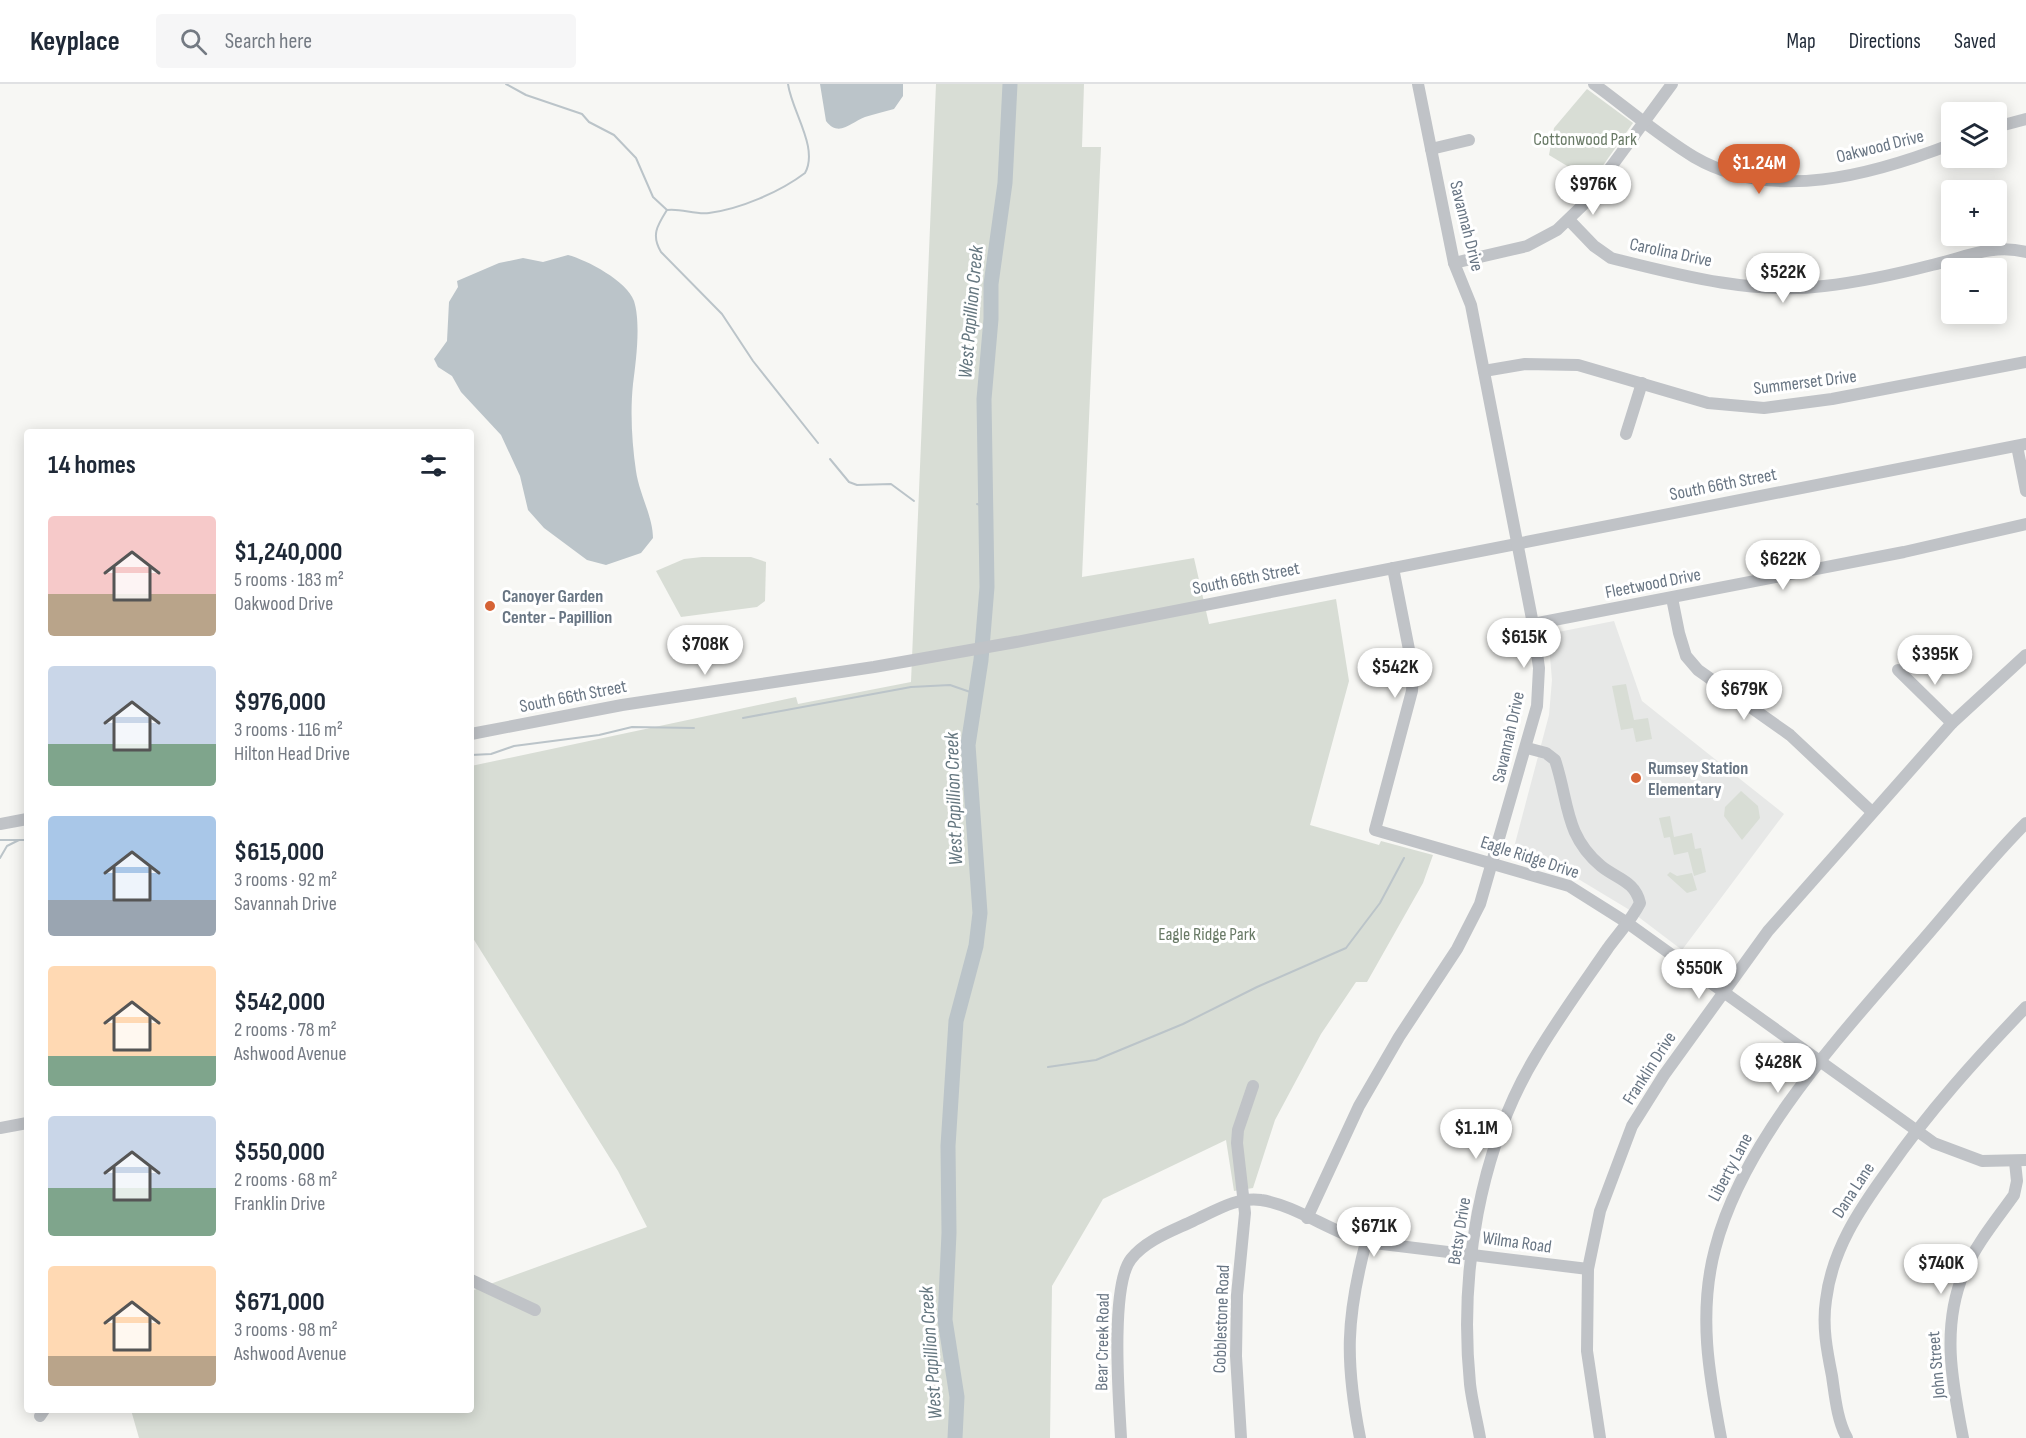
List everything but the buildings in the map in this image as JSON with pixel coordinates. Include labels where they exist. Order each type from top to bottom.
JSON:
[{"type":"street","name":"Savannah Drive","points":[[1307,1218],[1359,1106],[1399,1037],[1457,949],[1480,904],[1527,748],[1537,706],[1538,677],[1533,624],[1471,305],[1454,263],[1418,84]]},
{"type":"street","name":"Oakwood Drive","points":[[1594,84],[1694,156],[1719,169],[1773,182],[1827,178],[1890,165],[1941,148]]},
{"type":"street","points":[[1454,263],[1527,246],[1569,220],[1672,84]]},
{"type":"street","points":[[2007,124],[2026,119]]},
{"type":"street","points":[[1431,149],[1469,140]]},
{"type":"street","name":"Carolina Drive","points":[[1569,220],[1594,246],[1611,258],[1771,290],[1825,286],[1933,265],[1993,249],[2026,252]]},
{"type":"street","name":"Summerset Drive","points":[[1484,371],[1525,364],[1578,365],[1708,403],[1764,408],[1832,399],[2026,362]]},
{"type":"street","points":[[1626,434],[1642,383]]},
{"type":"street","points":[[2021,445],[2026,491]]},
{"type":"street","name":"South 66th Street","points":[[474,733],[705,691],[1016,642],[2021,445]]},
{"type":"street","name":"Fleetwood Drive","points":[[1533,624],[1672,598],[2026,524]]},
{"type":"street","name":"Eagle Ridge Drive","points":[[1393,568],[1413,670],[1412,691],[1375,830],[1569,886],[1626,922],[1722,993],[1916,1130],[1953,1153],[1982,1161],[2021,1161]]},
{"type":"street","points":[[1672,598],[1686,656],[1698,670],[1790,735],[1872,812]]},
{"type":"street","name":"Franklin Drive","points":[[1600,1438],[1587,1351],[1588,1269],[1600,1212],[1632,1126],[1664,1075],[1768,931],[1952,723],[2026,655]]},
{"type":"street","points":[[1898,670],[1952,723]]},
{"type":"street","name":"Betsy Drive","points":[[1480,1438],[1470,1387],[1467,1346],[1472,1254],[1490,1166],[1510,1109],[1535,1057],[1562,1014],[1640,903],[1633,885],[1602,866],[1580,843],[1570,824],[1555,760],[1546,753],[1527,748]]},
{"type":"street","points":[[0,824],[24,820]]},
{"type":"street","name":"Liberty Lane","points":[[1721,1438],[1706,1344],[1707,1289],[1714,1251],[1738,1183],[1758,1150],[1820,1061],[2026,823]]},
{"type":"street","name":"Dana Lane","points":[[1846,1438],[1839,1415],[1825,1344],[1825,1311],[1830,1280],[1841,1244],[1856,1216],[1916,1130],[1973,1062],[2026,1007]]},
{"type":"street","name":"Cobblestone Road","points":[[1241,1438],[1236,1346],[1245,1200],[1237,1143],[1238,1130],[1253,1086]]},
{"type":"street","points":[[0,1128],[24,1124]]},
{"type":"street","name":"John Street","points":[[1963,1438],[1951,1368],[1949,1336],[1952,1308],[1964,1271],[2014,1195],[2021,1161]]},
{"type":"street","name":"Wilma Road","points":[[1169,1233],[1228,1205],[1245,1200],[1274,1202],[1340,1234],[1366,1242],[1588,1269]]},
{"type":"street","name":"Bear Creek Road","points":[[1121,1438],[1118,1387],[1120,1301],[1123,1274],[1130,1260],[1142,1247],[1169,1233]]},
{"type":"street","points":[[1360,1438],[1349,1369],[1348,1340],[1351,1311],[1366,1242]]},
{"type":"street","points":[[474,1281],[535,1310]]},
{"type":"shaded area","points":[[820,84],[903,84],[903,96],[894,109],[865,117],[840,129],[831,126],[826,121]]},
{"type":"shaded area","points":[[568,255],[595,266],[615,279],[630,293],[636,310],[637,342],[632,395],[633,439],[638,479],[651,522],[653,538],[641,553],[606,565],[587,560],[544,528],[528,510],[520,476],[501,435],[461,392],[452,376],[438,367],[434,359],[447,341],[449,302],[458,287],[457,281],[499,263],[523,258],[543,262]]},
{"type":"shaded area","name":"Rumsey Station Elementary","points":[[1614,621],[1642,701],[1784,814],[1682,950],[1628,909],[1565,871],[1512,855],[1549,715],[1552,680],[1548,634]]},
{"type":"green space","name":"Eagle Ridge Park","points":[[936,84],[1084,84],[1082,147],[1101,147],[1082,577],[1194,558],[1209,624],[1336,599],[1349,681],[1310,825],[1379,845],[1381,841],[1433,855],[1423,883],[1367,982],[1356,982],[1321,1034],[1275,1120],[1253,1188],[1234,1191],[1226,1140],[1103,1199],[1052,1286],[1050,1438],[139,1438],[132,1413],[474,1413],[474,1290],[647,1227],[618,1171],[474,940],[474,765],[796,697],[798,704],[911,682]]},
{"type":"green space","name":"Cottonwood Park","points":[[1587,89],[1633,123],[1592,181],[1549,155],[1554,128]]},
{"type":"green space","points":[[751,557],[766,562],[765,601],[757,607],[681,617],[656,571],[684,559]]},
{"type":"green space","points":[[1626,684],[1634,720],[1648,718],[1652,739],[1636,742],[1633,728],[1621,730],[1612,686]]},
{"type":"green space","points":[[1741,791],[1758,806],[1760,818],[1742,840],[1724,816],[1725,807]]},
{"type":"green space","points":[[1670,816],[1674,837],[1692,833],[1695,849],[1701,848],[1706,872],[1694,876],[1688,852],[1674,855],[1670,837],[1664,838],[1659,818]]},
{"type":"green space","points":[[1670,872],[1677,876],[1692,873],[1697,890],[1687,893],[1667,875]]},
{"type":"waterway","points":[[506,84],[526,95],[582,114],[589,122],[614,135],[636,158],[653,197],[667,210],[704,213],[734,208],[759,199],[784,187],[805,173],[809,152],[807,141],[788,84]]},
{"type":"waterway","name":"West Papillion Creek","points":[[955,1438],[957,1397],[945,1320],[949,1233],[948,1146],[956,1021],[976,946],[980,913],[968,745],[981,660],[987,587],[984,399],[991,319],[991,284],[1005,183],[1010,84]]},
{"type":"waterway","points":[[667,210],[656,231],[656,241],[661,252],[722,314],[753,361],[818,443]]},
{"type":"waterway","points":[[830,459],[849,482],[857,485],[891,484],[914,501]]},
{"type":"waterway","points":[[977,504],[986,507]]},
{"type":"waterway","points":[[743,718],[911,687],[950,685],[976,694]]},
{"type":"waterway","points":[[474,755],[491,754],[514,746],[599,735],[632,727],[694,728]]},
{"type":"waterway","points":[[0,840],[24,840]]},
{"type":"waterway","points":[[0,858],[7,846],[19,840]]},
{"type":"waterway","points":[[1048,1067],[1096,1060],[1183,1024],[1257,987],[1346,948],[1380,903],[1404,858]]},
{"type":"place","name":"Canoyer Garden Center - Papillion","points":[[490,606]]},
{"type":"place","name":"Rumsey Station Elementary","points":[[1636,778]]}]
